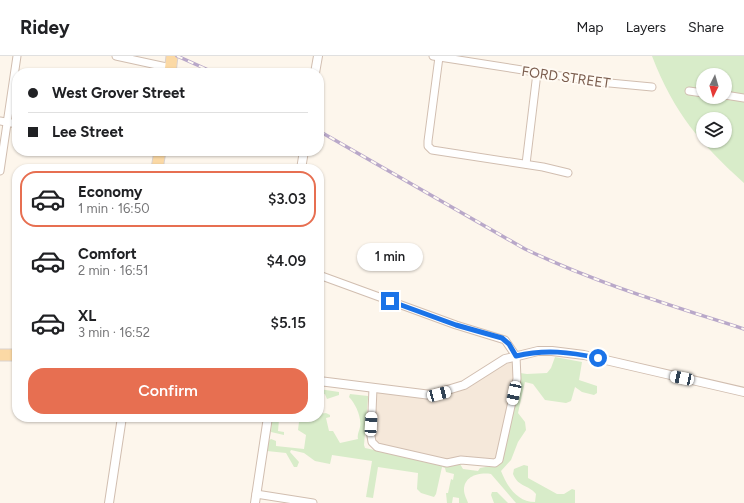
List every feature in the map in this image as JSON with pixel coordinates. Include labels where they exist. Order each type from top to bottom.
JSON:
[{"type":"main road","points":[[0,354],[12,355]]},
{"type":"street","points":[[14,68],[17,56]]},
{"type":"street","points":[[116,56],[171,65]]},
{"type":"street","points":[[316,68],[318,56]]},
{"type":"street","points":[[436,56],[428,146],[432,150],[526,164],[568,173]]},
{"type":"street","name":"FORD STREET","points":[[436,56],[599,82],[652,87]]},
{"type":"street","points":[[526,164],[537,73]]},
{"type":"street","points":[[0,172],[3,122],[12,80]]},
{"type":"street","points":[[689,91],[696,92]]},
{"type":"street","points":[[732,96],[744,98]]},
{"type":"street","points":[[324,277],[456,325],[502,338],[509,344],[516,356],[518,379],[499,460],[495,463],[461,460],[447,463],[377,447],[372,442],[371,436],[373,388]]},
{"type":"street","points":[[324,382],[418,394],[439,394],[464,386],[498,363],[516,356],[538,351],[551,351],[584,355],[744,392]]},
{"type":"street","points":[[109,503],[121,422]]},
{"type":"street","points":[[255,503],[267,422]]},
{"type":"street","points":[[256,494],[313,503]]},
{"type":"shaded area","points":[[516,356],[518,370],[499,460],[454,462],[384,449],[371,436],[373,388],[439,394]]},
{"type":"green space","points":[[652,56],[744,56],[744,183],[708,148],[732,148],[732,112],[696,112],[696,134],[679,111],[669,94]]},
{"type":"green space","points":[[555,357],[582,362],[579,380],[597,386],[597,393],[594,395],[582,392],[575,387],[571,401],[566,403],[545,400],[533,384],[525,382],[518,413],[525,422],[526,430],[518,442],[511,460],[501,471],[506,482],[518,496],[523,499],[535,502],[536,494],[518,482],[513,474],[514,469],[524,465],[528,466],[528,478],[557,494],[564,494],[572,489],[575,490],[575,503],[516,503],[491,474],[477,474],[469,478],[465,485],[464,494],[468,503],[459,503],[459,498],[453,497],[452,503],[447,503],[446,493],[448,493],[451,479],[453,480],[454,474],[446,472],[445,468],[442,467],[434,497],[421,493],[417,489],[418,473],[378,467],[373,498],[366,497],[372,461],[332,455],[330,464],[315,461],[304,453],[291,450],[290,452],[299,462],[297,467],[294,467],[286,453],[267,451],[268,441],[271,439],[276,441],[276,446],[304,449],[306,435],[298,430],[299,422],[324,422],[324,413],[326,413],[330,415],[330,417],[326,418],[329,431],[333,431],[340,443],[358,439],[360,419],[356,406],[349,397],[350,394],[368,396],[365,448],[449,466],[460,464],[463,469],[478,471],[480,468],[496,465],[520,373],[547,373],[551,368]]},
{"type":"green space","points":[[324,390],[339,392],[339,395],[327,399]]},
{"type":"green space","points":[[272,422],[279,422],[278,431],[284,432],[284,435],[271,432]]},
{"type":"green space","points":[[492,492],[497,492],[508,503],[494,503],[491,495]]},
{"type":"railway","points":[[177,56],[204,68]]},
{"type":"railway","points":[[324,134],[525,249],[606,283],[744,329]]},
{"type":"route","points":[[390,301],[456,325],[502,338],[509,344],[516,356],[538,351],[552,351],[598,358]]}]
